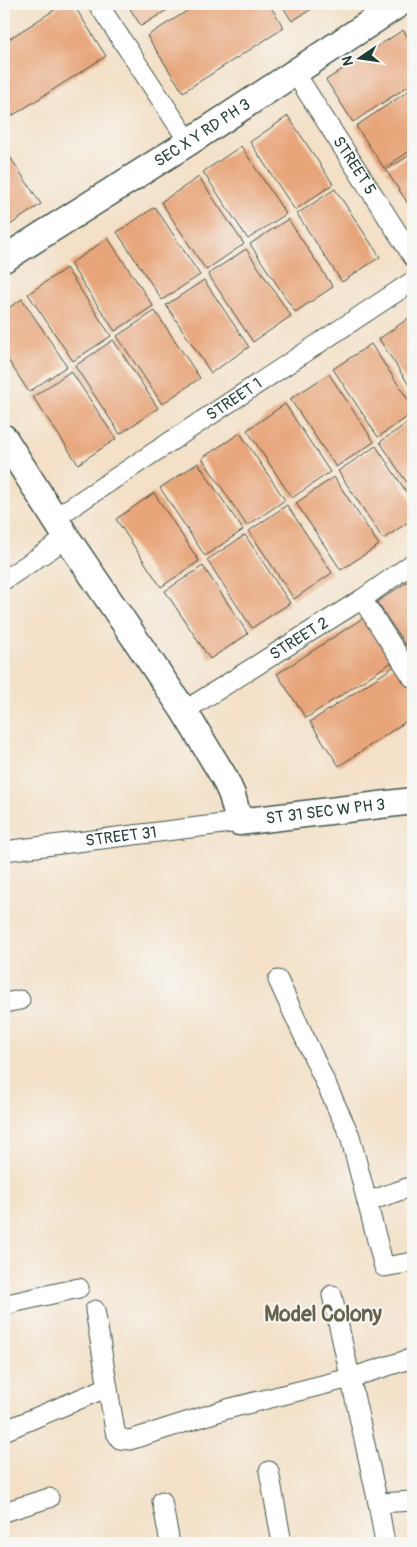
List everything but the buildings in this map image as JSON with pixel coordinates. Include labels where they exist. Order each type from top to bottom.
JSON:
[{"type":"main road","name":"SEC X Y RD PH 3","points":[[4,259],[189,142],[399,4]]},
{"type":"main road","points":[[4,438],[61,528],[184,712],[224,777],[232,795],[238,822]]},
{"type":"main road","name":"ST 31 SEC W PH 3","points":[[238,822],[413,801]]},
{"type":"street","points":[[98,4],[189,142]]},
{"type":"street","name":"STREET 5","points":[[295,73],[413,257]]},
{"type":"street","name":"STREET 1","points":[[4,580],[61,528],[413,280]]},
{"type":"street","name":"STREET 2","points":[[184,712],[362,599],[413,563]]},
{"type":"street","points":[[362,599],[413,678]]},
{"type":"street","name":"STREET 31","points":[[4,851],[238,822]]},
{"type":"street","points":[[278,980],[350,1136],[384,1267],[413,1262]]},
{"type":"street","points":[[367,1202],[413,1186]]},
{"type":"street","points":[[4,1307],[12,1303],[79,1288]]},
{"type":"street","points":[[332,1295],[386,1543]]},
{"type":"street","points":[[95,1310],[115,1431],[120,1439],[130,1440],[227,1409],[350,1378],[413,1358]]},
{"type":"street","points":[[4,1431],[108,1387]]},
{"type":"street","points":[[269,1471],[282,1543]]},
{"type":"street","points":[[4,1512],[49,1498]]},
{"type":"street","points":[[162,1501],[170,1543]]},
{"type":"street","points":[[378,1503],[413,1501]]},
{"type":"district","name":"Model Colony","points":[[323,1314]]}]
